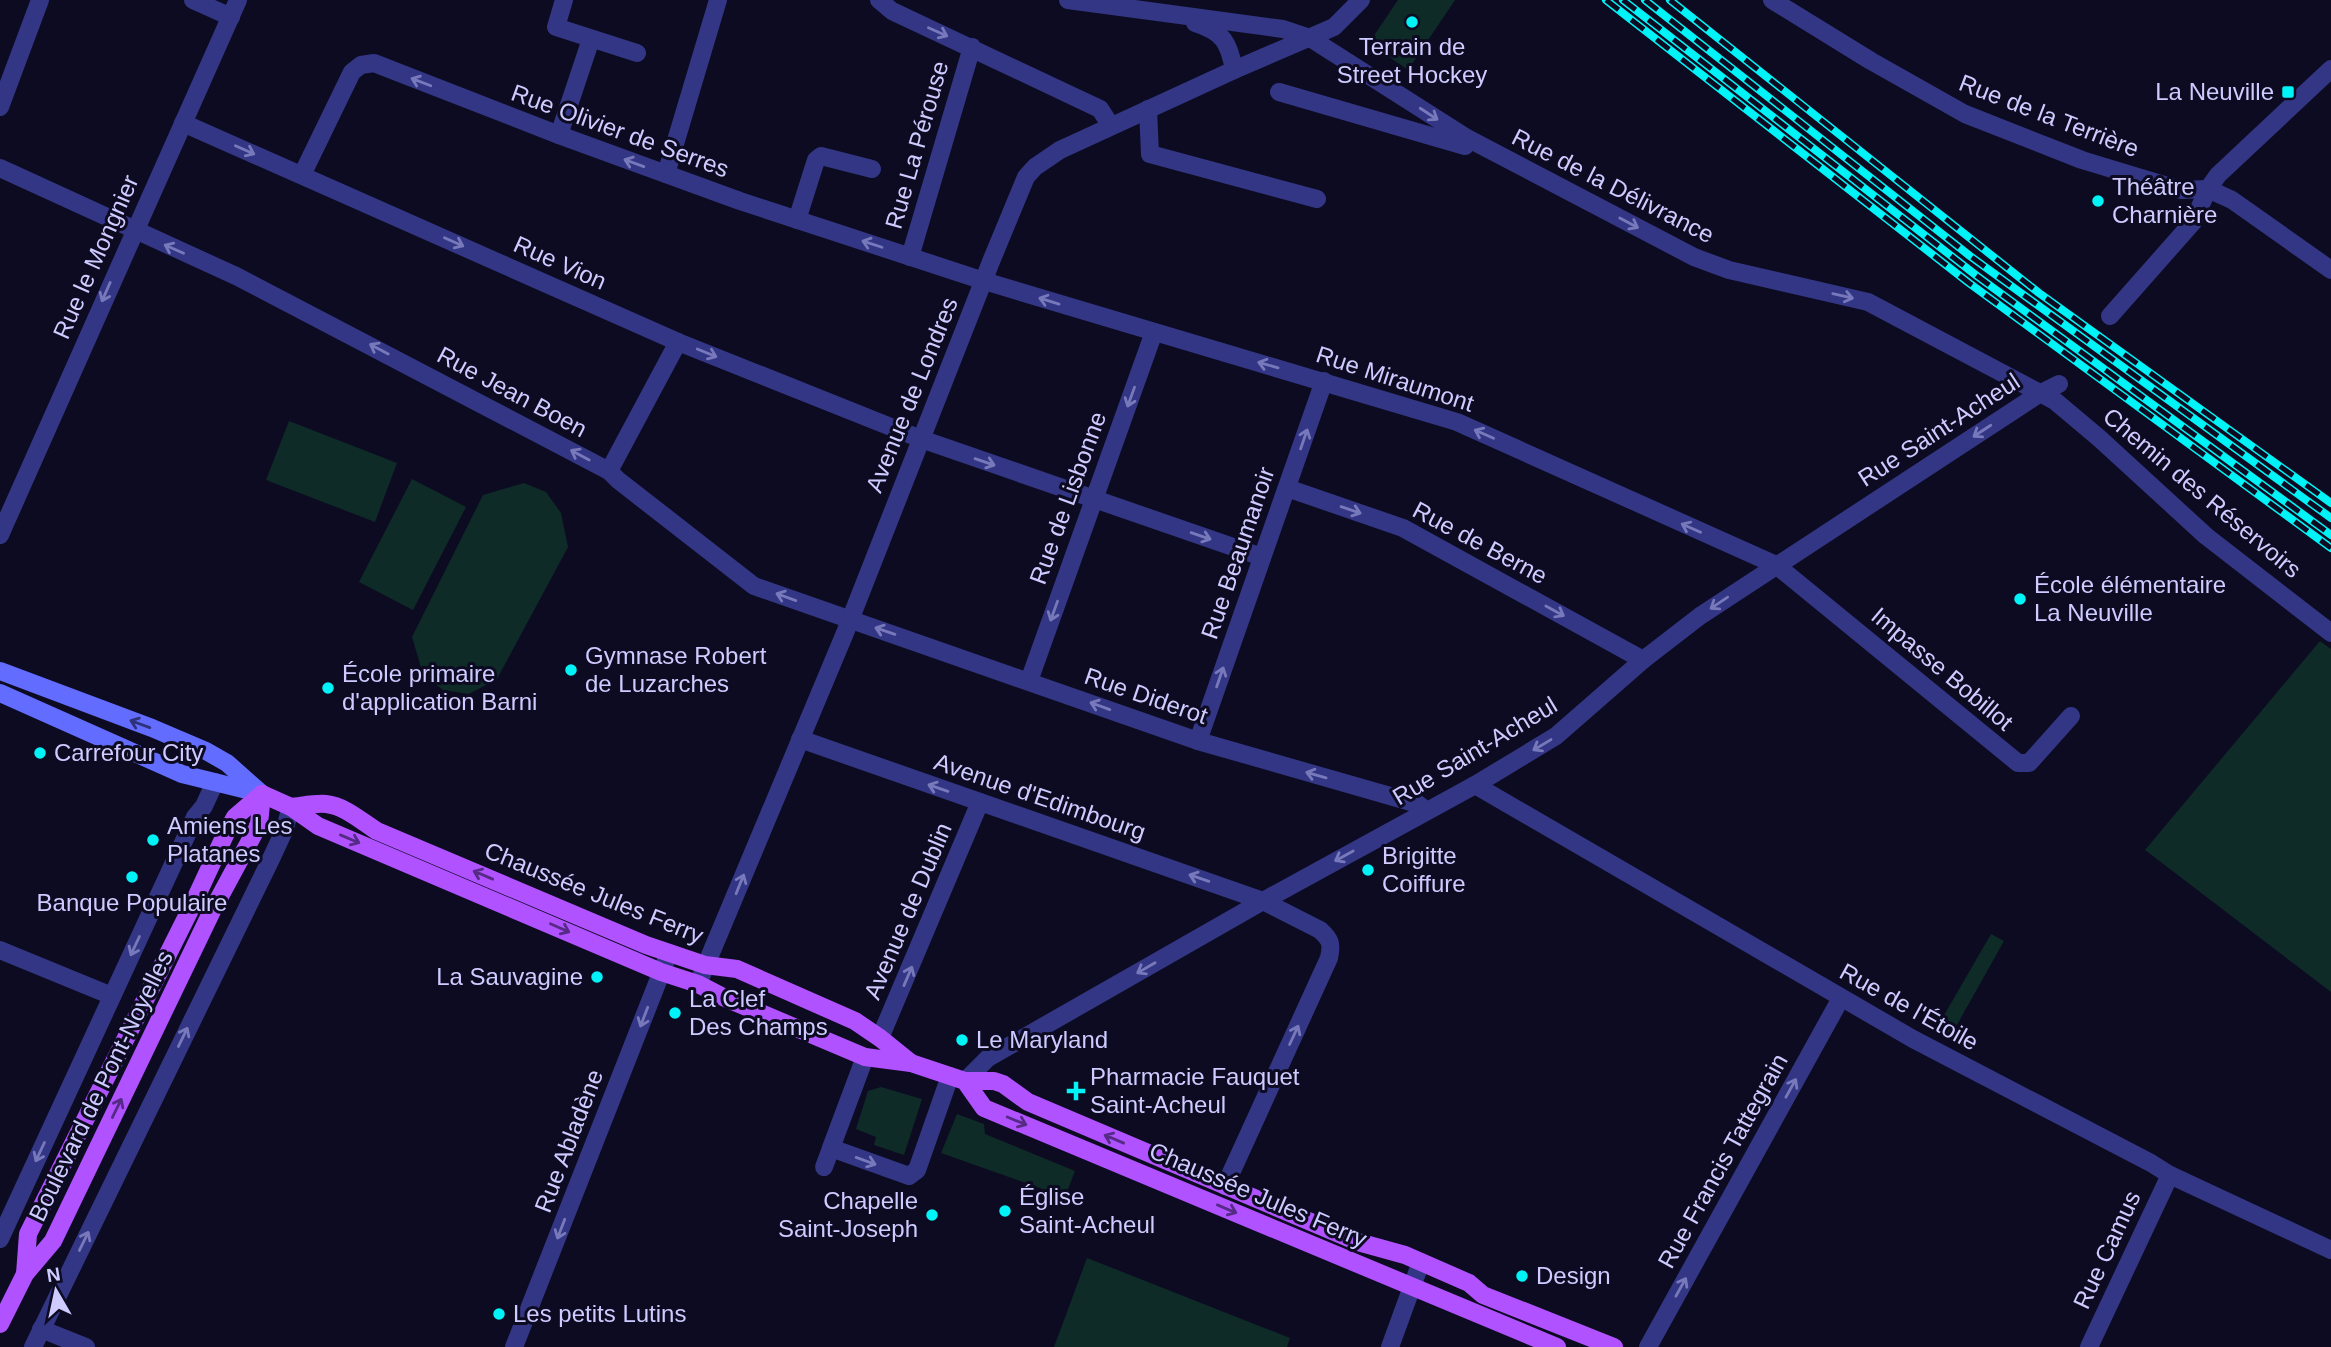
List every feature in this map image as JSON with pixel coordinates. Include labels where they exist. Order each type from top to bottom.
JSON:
[{"type":"main road","points":[[0,671],[206,751],[227,763],[262,794]]},
{"type":"main road","points":[[0,693],[182,774],[262,794]]},
{"type":"main road","name":"Chaussée Jules Ferry","points":[[262,794],[290,807],[318,826],[662,972],[698,984],[865,1057],[911,1063],[957,1079],[984,1108],[1557,1347]]},
{"type":"main road","name":"Boulevard de Pont-Noyelles","points":[[25,1274],[28,1234],[225,835],[236,817],[262,794]]},
{"type":"main road","name":"Boulevard de Pont-Noyelles","points":[[0,1324],[25,1274],[53,1241],[211,912],[259,824],[262,794]]},
{"type":"main road","name":"Chaussée Jules Ferry","points":[[290,807],[327,804],[351,813],[377,831],[668,953],[705,965],[737,969],[855,1021],[911,1063]]},
{"type":"main road","points":[[957,1079],[1003,1084],[1028,1102],[1358,1242],[1405,1255],[1469,1283],[1483,1296],[1614,1347]]},
{"type":"street","points":[[0,107],[40,0]]},
{"type":"street","points":[[193,0],[235,8]]},
{"type":"street","points":[[564,0],[556,27],[637,53]]},
{"type":"street","points":[[666,174],[718,0]]},
{"type":"street","points":[[879,0],[892,11],[1100,109],[1111,126]]},
{"type":"street","name":"Rue de la Délivrance","points":[[1068,0],[1283,29],[1310,38],[1467,138],[1694,257],[1728,270],[1868,302],[2039,394]]},
{"type":"street","name":"Avenue de Londres","points":[[698,984],[850,619],[1026,177],[1035,167],[1060,150],[1334,27],[1361,0]]},
{"type":"street","name":"Rue de la Terrière","points":[[1772,0],[1871,61],[1965,114],[2106,167],[2181,190],[2208,189]]},
{"type":"street","name":"Rue le Mongnier","points":[[0,535],[235,8]]},
{"type":"street","name":"Rue de la Délivrance","points":[[1171,15],[1214,31],[1227,42],[1234,70]]},
{"type":"street","points":[[559,135],[591,38]]},
{"type":"street","name":"Rue La Pérouse","points":[[910,257],[972,47]]},
{"type":"street","name":"Rue Olivier de Serres","points":[[302,176],[352,72],[361,65],[374,63],[666,174],[984,281]]},
{"type":"street","points":[[2110,316],[2193,222],[2208,189],[2218,175],[2331,69]]},
{"type":"street","points":[[1279,93],[1465,145],[1467,138]]},
{"type":"street","points":[[1148,109],[1150,154],[1317,199]]},
{"type":"street","name":"Rue Vion","points":[[183,123],[678,342],[921,439],[1262,557]]},
{"type":"street","points":[[797,220],[816,160],[821,156],[872,169]]},
{"type":"street","name":"Rue Jean Boen","points":[[0,168],[236,276],[609,471],[754,586],[850,619]]},
{"type":"street","points":[[2208,189],[2232,201],[2331,270]]},
{"type":"street","name":"Rue Miraumont","points":[[984,281],[1457,422],[1776,565]]},
{"type":"street","name":"Rue de Lisbonne","points":[[1029,681],[1154,332]]},
{"type":"street","points":[[609,471],[678,342]]},
{"type":"street","name":"Rue Beaumanoir","points":[[1198,741],[1324,381]]},
{"type":"street","name":"Rue Saint-Acheul","points":[[957,1079],[988,1058],[1475,785],[1556,736],[1643,660],[1700,616],[2039,394],[2059,384]]},
{"type":"street","name":"Chemin des Réservoirs","points":[[2039,394],[2055,401],[2206,536],[2331,633]]},
{"type":"street","name":"Rue de Berne","points":[[1287,488],[1403,528],[1643,660]]},
{"type":"street","name":"Impasse Bobillot","points":[[1776,565],[2018,763],[2029,763],[2071,716]]},
{"type":"street","name":"Rue Diderot","points":[[850,619],[1198,741],[1418,804],[1427,811]]},
{"type":"street","name":"Avenue d'Edimbourg","points":[[800,739],[1264,901],[1320,930],[1328,937],[1332,945],[1329,958],[1225,1186]]},
{"type":"street","name":"Boulevard de Pont-Noyelles","points":[[0,1239],[195,817],[205,806],[215,782]]},
{"type":"street","name":"Rue de l'Étoile","points":[[1475,785],[1924,1045],[2170,1175],[2331,1250]]},
{"type":"street","name":"Avenue de Dublin","points":[[880,1038],[979,802]]},
{"type":"street","points":[[33,1347],[284,831],[290,807]]},
{"type":"street","points":[[0,950],[112,996]]},
{"type":"street","name":"Rue Abladène","points":[[514,1347],[668,953]]},
{"type":"street","name":"Rue Francis Tattegrain","points":[[1648,1347],[1841,998]]},
{"type":"street","points":[[824,1167],[865,1057]]},
{"type":"street","points":[[831,1148],[909,1176],[917,1170],[957,1079]]},
{"type":"street","name":"Rue Camus","points":[[2089,1347],[2170,1175]]},
{"type":"street","points":[[1390,1347],[1421,1262]]},
{"type":"street","points":[[41,1329],[86,1347]]},
{"type":"green space","name":"Terrain de Street Hockey","points":[[1398,0],[1455,0],[1408,70],[1369,43]]},
{"type":"green space","points":[[289,421],[397,463],[375,522],[266,480]]},
{"type":"green space","points":[[412,479],[466,507],[413,610],[359,582]]},
{"type":"green space","points":[[524,483],[546,492],[561,513],[568,547],[497,679],[469,694],[443,690],[423,674],[412,637],[483,495]]},
{"type":"green space","points":[[2320,641],[2331,649],[2331,992],[2145,850]]},
{"type":"green space","points":[[1991,934],[2004,941],[1949,1039],[1935,1031]]},
{"type":"green space","points":[[881,1087],[922,1099],[904,1155],[874,1145],[876,1137],[856,1129],[868,1091]]},
{"type":"green space","points":[[957,1114],[984,1124],[985,1134],[1075,1171],[1065,1197],[941,1153]]},
{"type":"green space","points":[[1087,1258],[1290,1338],[1287,1347],[1054,1347]]},
{"type":"railway","points":[[1606,0],[1969,283],[2331,548]]},
{"type":"railway","points":[[1623,0],[1977,276],[2331,535]]},
{"type":"railway","points":[[1645,0],[1970,256],[2331,518]]},
{"type":"railway","points":[[1670,0],[2039,293],[2331,503]]},
{"type":"place","name":"Terrain de Street Hockey","points":[[1412,22]]},
{"type":"place","name":"La Neuville","points":[[2288,92]]},
{"type":"place","name":"Théâtre Charnière","points":[[2098,201]]},
{"type":"place","name":"École élémentaire La Neuville","points":[[2020,599]]},
{"type":"place","name":"Gymnase Robert de Luzarches","points":[[571,670]]},
{"type":"place","name":"École primaire d'application Barni","points":[[328,688]]},
{"type":"place","name":"Carrefour City","points":[[40,753]]},
{"type":"place","name":"Amiens Les Platanes","points":[[153,840]]},
{"type":"place","name":"Brigitte Coiffure","points":[[1368,870]]},
{"type":"place","name":"Banque Populaire","points":[[132,877]]},
{"type":"place","name":"La Sauvagine","points":[[597,977]]},
{"type":"place","name":"La Clef Des Champs","points":[[675,1013]]},
{"type":"place","name":"Le Maryland","points":[[962,1040]]},
{"type":"place","name":"Pharmacie Fauquet Saint-Acheul","points":[[1076,1091]]},
{"type":"place","name":"Église Saint-Acheul","points":[[1005,1211]]},
{"type":"place","name":"Chapelle Saint-Joseph","points":[[932,1215]]},
{"type":"place","name":"Design","points":[[1522,1276]]},
{"type":"place","name":"Les petits Lutins","points":[[499,1314]]}]
